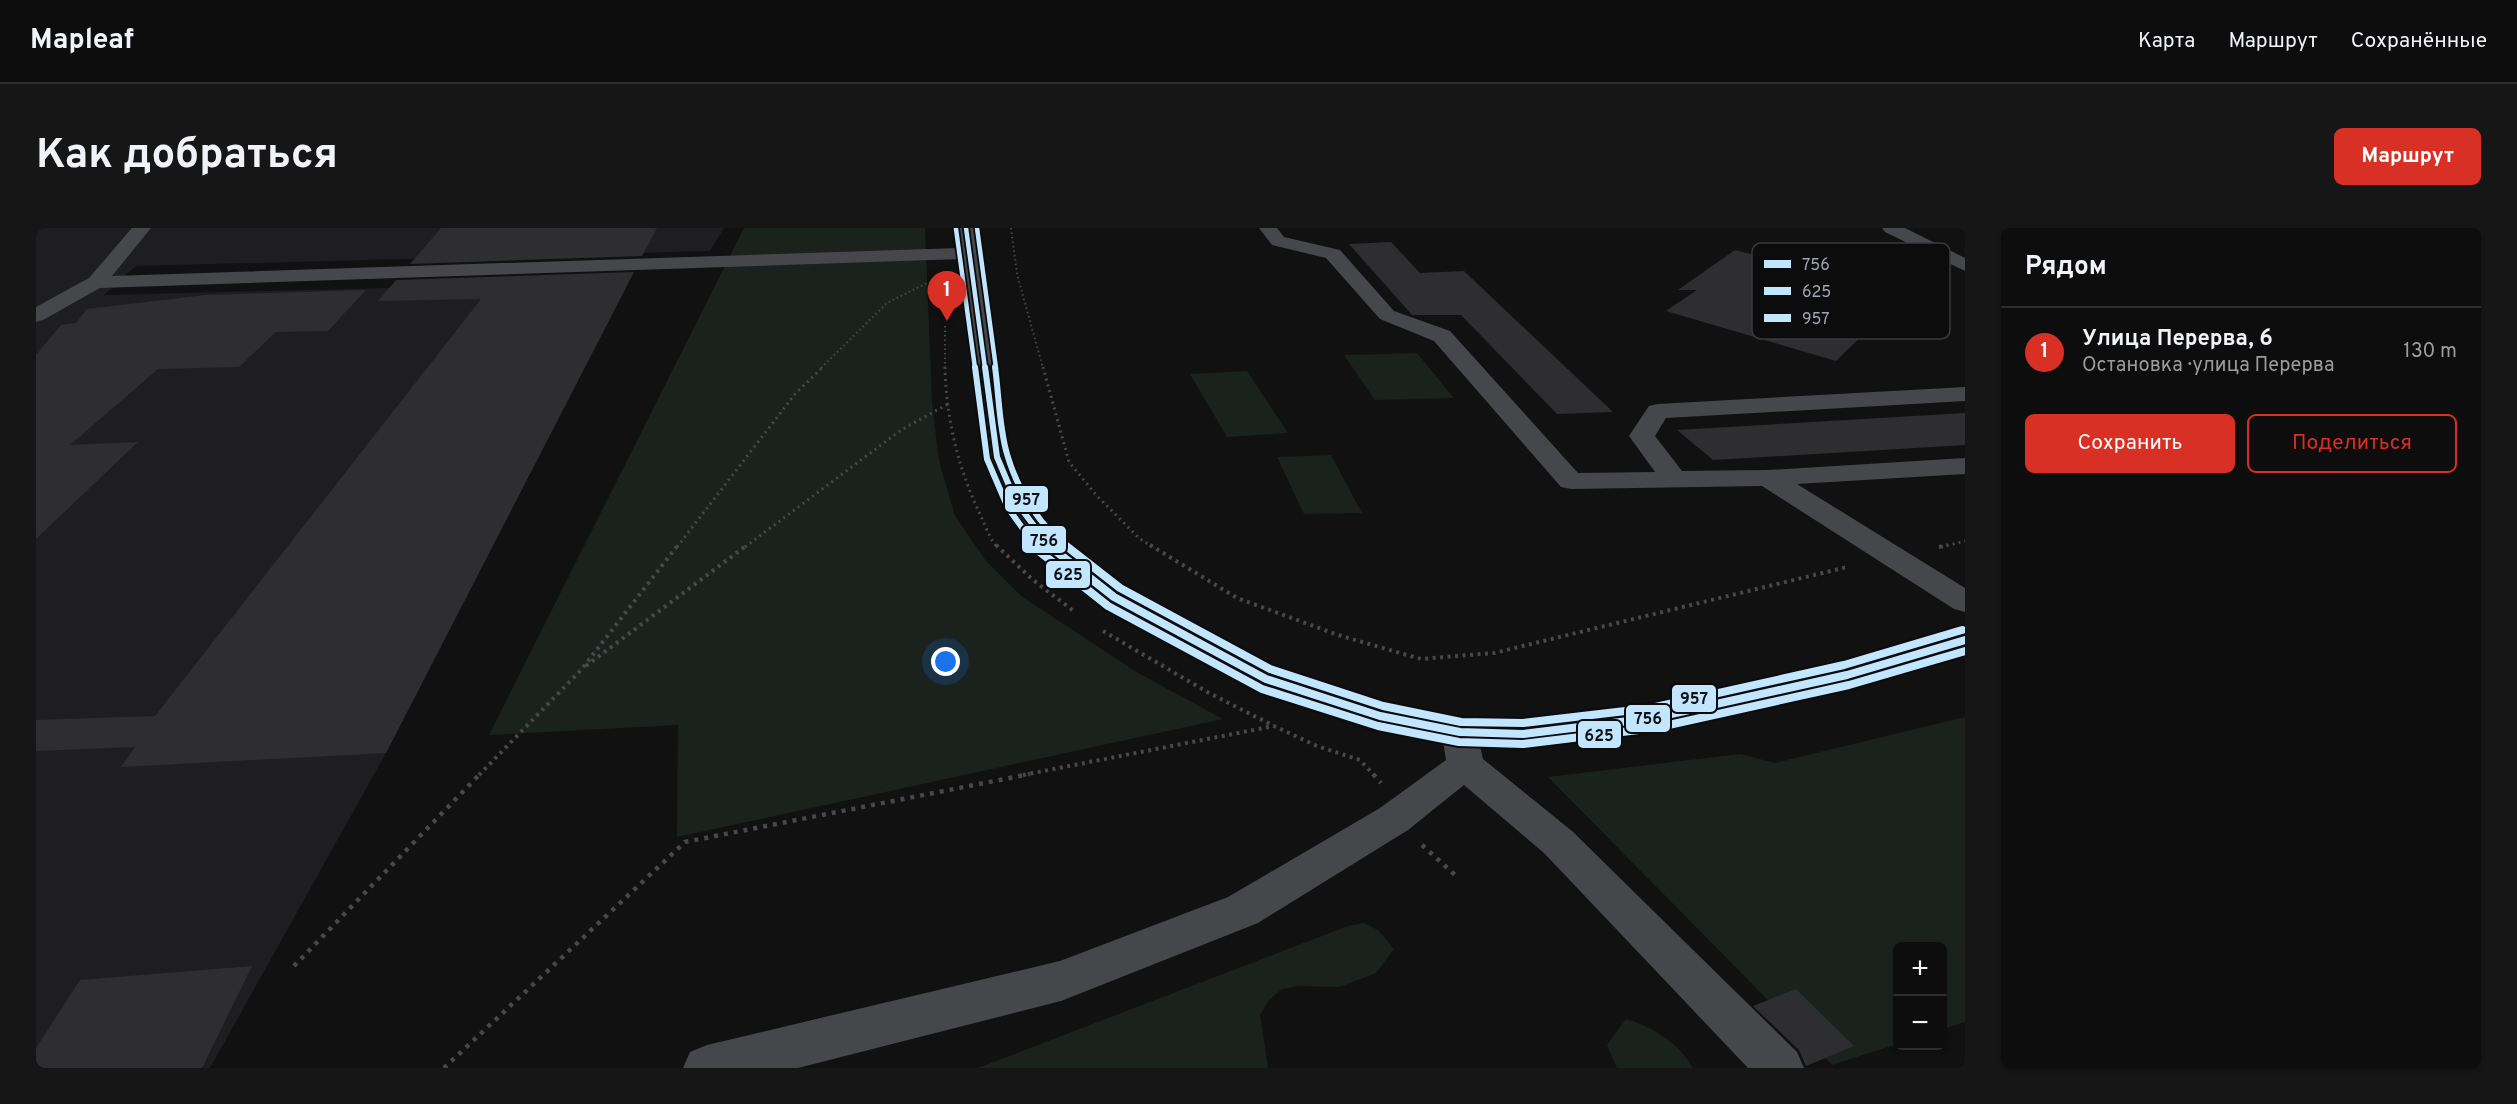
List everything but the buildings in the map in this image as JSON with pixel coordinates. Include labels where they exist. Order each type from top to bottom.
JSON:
[{"type":"street","points":[[36,316],[96,282],[142,228]]},
{"type":"street","points":[[1268,228],[1278,241],[1333,254],[1387,315],[1442,336],[1571,481],[1768,478],[1965,466]]},
{"type":"street","points":[[1891,228],[1921,243]]},
{"type":"street","points":[[96,282],[968,241],[997,457],[1016,502],[1047,544],[1114,597],[1266,680],[1380,716],[1462,749],[1558,842],[1780,1068]]},
{"type":"street","points":[[1950,258],[1965,265]]},
{"type":"street","points":[[1674,479],[1642,436],[1658,411],[1965,394]]},
{"type":"street","points":[[1768,478],[1965,602]]},
{"type":"street","points":[[707,1068],[1061,981],[1243,910],[1394,819],[1462,749],[1523,735],[1653,718],[1847,675],[1965,640]]},
{"type":"path","points":[[1011,228],[1017,274],[1069,462],[1140,539],[1237,598],[1338,635],[1420,659],[1494,653],[1784,581],[1965,541]]},
{"type":"path","points":[[294,966],[581,670],[795,394],[887,303],[932,280]]},
{"type":"path","points":[[581,670],[901,430],[948,404]]},
{"type":"path","points":[[444,1068],[685,842],[1274,726]]},
{"type":"shaded area","points":[[36,228],[724,228],[710,251],[136,266],[104,295],[629,282],[386,753],[210,1068],[36,1068]]},
{"type":"shaded area","points":[[744,228],[925,228],[932,403],[939,461],[955,516],[986,561],[1021,596],[1138,673],[1223,719],[677,837],[678,725],[489,735]]},
{"type":"shaded area","points":[[1417,353],[1454,398],[1375,400],[1344,355]]},
{"type":"shaded area","points":[[1247,371],[1288,433],[1227,437],[1190,374]]},
{"type":"shaded area","points":[[1331,455],[1362,513],[1304,514],[1277,457]]},
{"type":"shaded area","points":[[1965,717],[1965,1022],[1947,1028],[1947,942],[1893,942],[1893,1045],[1832,1065],[1548,777],[1740,754],[1775,763]]},
{"type":"shaded area","points":[[1364,923],[1378,930],[1394,949],[1376,973],[1339,987],[1299,986],[1282,989],[1269,1000],[1260,1015],[1268,1068],[978,1068],[1348,926]]},
{"type":"shaded area","points":[[1626,1019],[1646,1027],[1673,1043],[1693,1068],[1617,1068],[1607,1045]]},
{"type":"transit line","name":"756","points":[[966,228],[997,457],[1016,502],[1047,544],[1114,597],[1266,679],[1380,716],[1460,732],[1523,734],[1653,718],[1847,675],[1965,640]]},
{"type":"transit line","name":"957","points":[[977,228],[1007,454],[1025,497],[1055,537],[1120,588],[1270,669],[1383,706],[1461,722],[1523,723],[1651,708],[1844,665],[1962,630]]},
{"type":"transit line","name":"625","points":[[956,229],[987,459],[1008,508],[1040,552],[1108,606],[1262,689],[1378,726],[1459,742],[1523,744],[1655,728],[1849,685],[1965,651]]},
{"type":"place","name":"Улица Перерва, 6","points":[[947,321]]}]
